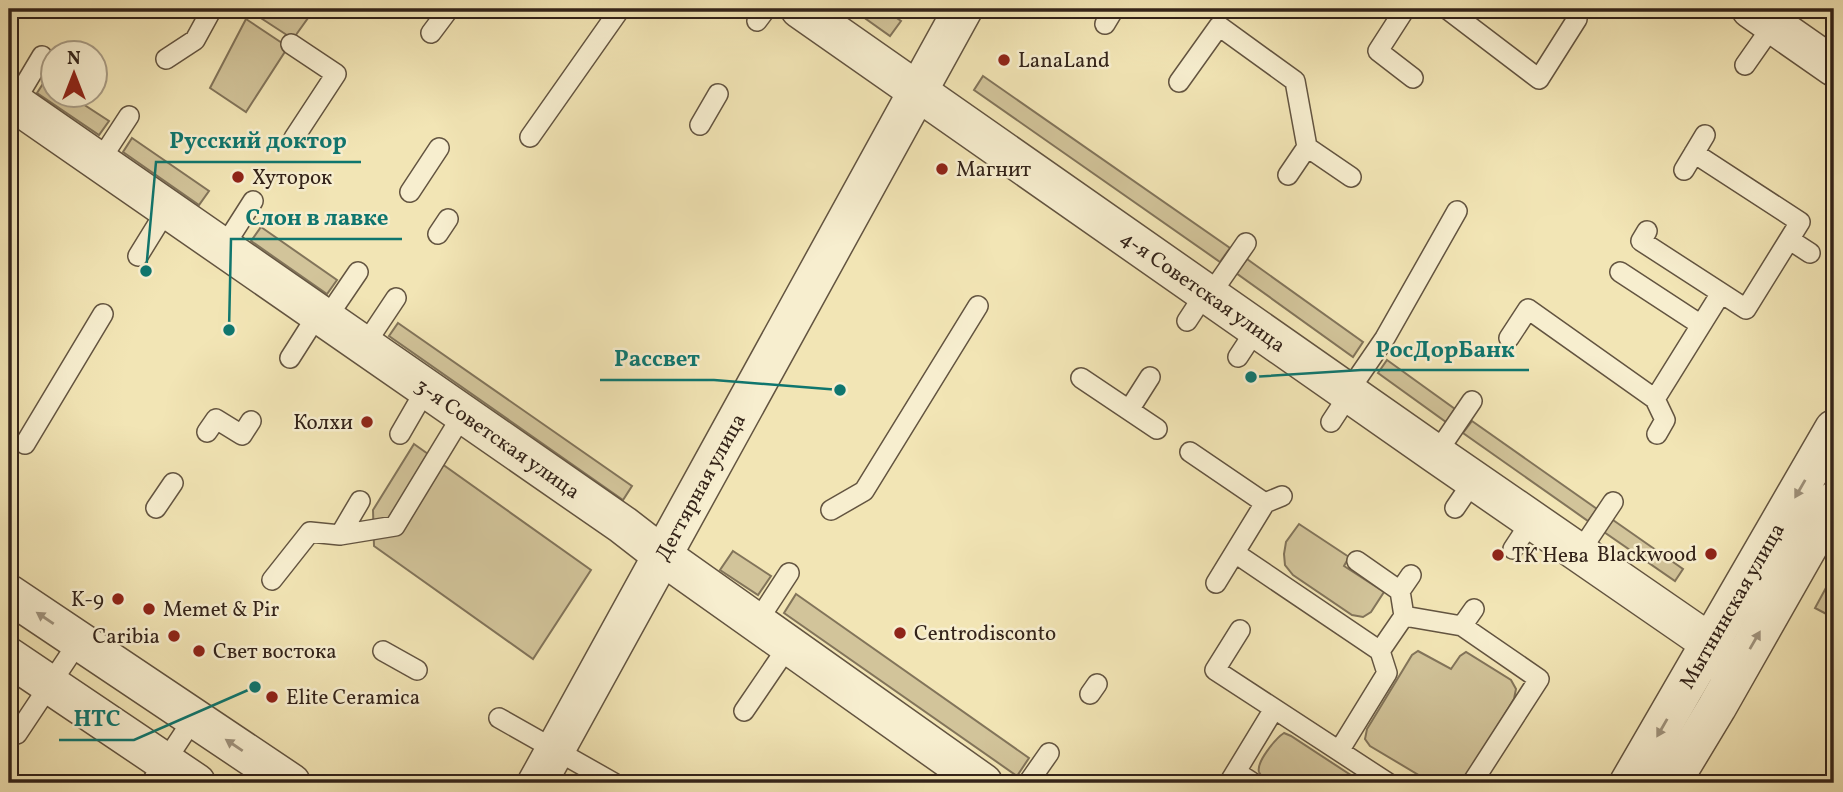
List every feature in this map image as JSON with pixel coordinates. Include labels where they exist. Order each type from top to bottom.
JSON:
[{"type":"street","name":"4-я Советская улица","points":[[800,9],[919,90],[1201,303],[1248,343],[1343,402],[1436,454],[1464,494],[1522,534],[1579,553],[1710,643],[1733,678]]},
{"type":"street","name":"Дегтярная улица","points":[[537,783],[963,9]]},
{"type":"street","points":[[1762,17],[1834,67]]},
{"type":"street","name":"3-я Советская улица","points":[[11,101],[623,525],[984,783]]},
{"type":"street","name":"Мытнинская улица","points":[[1647,781],[1710,643],[1834,429]]},
{"type":"street","name":"Мытнинская улица","points":[[1647,781],[1733,678],[1834,501]]},
{"type":"street","points":[[9,593],[291,783]]},
{"type":"street","points":[[9,657],[50,685],[158,773],[196,783]]},
{"type":"lane","points":[[166,59],[195,40],[212,9]]},
{"type":"lane","points":[[431,33],[449,9]]},
{"type":"lane","points":[[1405,9],[1378,51],[1413,78]]},
{"type":"lane","points":[[1447,9],[1539,79],[1577,19]]},
{"type":"lane","points":[[530,137],[618,12]]},
{"type":"lane","points":[[1745,65],[1762,17]]},
{"type":"lane","points":[[1179,82],[1219,26],[1295,81],[1307,147],[1350,177]]},
{"type":"lane","points":[[291,44],[336,74],[294,138]]},
{"type":"lane","points":[[11,101],[38,62]]},
{"type":"lane","points":[[700,125],[719,94]]},
{"type":"lane","points":[[99,162],[129,116]]},
{"type":"lane","points":[[1647,231],[1641,241],[1746,309],[1790,240],[1800,222],[1689,161],[1705,135]]},
{"type":"lane","points":[[1288,174],[1307,147]]},
{"type":"lane","points":[[410,192],[439,148]]},
{"type":"lane","points":[[223,248],[253,201]]},
{"type":"lane","points":[[138,257],[167,209]]},
{"type":"lane","points":[[1343,402],[1385,338],[1457,211]]},
{"type":"lane","points":[[1790,240],[1810,253]]},
{"type":"lane","points":[[1201,303],[1246,243]]},
{"type":"lane","points":[[290,358],[358,272]]},
{"type":"lane","points":[[1620,272],[1701,325]]},
{"type":"lane","points":[[1655,399],[1721,293]]},
{"type":"lane","points":[[364,346],[396,298]]},
{"type":"lane","points":[[831,510],[864,491],[978,306]]},
{"type":"lane","points":[[1509,338],[1528,309],[1655,399],[1665,420],[1657,434]]},
{"type":"lane","points":[[25,444],[103,314]]},
{"type":"lane","points":[[1129,410],[1150,377]]},
{"type":"lane","points":[[1081,378],[1157,429]]},
{"type":"lane","points":[[400,434],[426,389]]},
{"type":"lane","points":[[1436,454],[1472,401]]},
{"type":"lane","points":[[272,580],[310,532],[341,535],[395,526],[463,414]]},
{"type":"lane","points":[[207,432],[216,419],[242,435],[251,421]]},
{"type":"lane","points":[[1190,452],[1273,500],[1216,583]]},
{"type":"lane","points":[[156,508],[173,483]]},
{"type":"lane","points":[[341,535],[360,501]]},
{"type":"lane","points":[[1579,553],[1613,502]]},
{"type":"lane","points":[[1235,553],[1380,651],[1387,673],[1339,751]]},
{"type":"lane","points":[[1357,561],[1406,583],[1404,616],[1380,651]]},
{"type":"lane","points":[[757,622],[789,573]]},
{"type":"lane","points":[[1462,625],[1474,609]]},
{"type":"lane","points":[[1404,616],[1462,625],[1539,679],[1472,783]]},
{"type":"lane","points":[[1240,630],[1215,670],[1388,783]]},
{"type":"lane","points":[[17,734],[79,641]]},
{"type":"lane","points":[[744,711],[789,645]]},
{"type":"lane","points":[[383,651],[417,670]]},
{"type":"lane","points":[[1253,783],[1233,778],[1274,709]]},
{"type":"lane","points":[[158,773],[194,718]]},
{"type":"lane","points":[[499,718],[614,783]]},
{"type":"lane","points":[[1028,783],[1049,753]]},
{"type":"shaded area","points":[[293,9],[308,18],[293,39],[250,11]]},
{"type":"shaded area","points":[[852,9],[884,9],[901,21],[890,36]]},
{"type":"shaded area","points":[[246,19],[288,47],[246,112],[210,88]]},
{"type":"shaded area","points":[[983,76],[1230,248],[1220,262],[974,90]]},
{"type":"shaded area","points":[[59,108],[89,108],[109,121],[99,135]]},
{"type":"shaded area","points":[[132,138],[209,191],[199,205],[123,152]]},
{"type":"shaded area","points":[[261,227],[337,280],[327,294],[251,241]]},
{"type":"shaded area","points":[[1247,259],[1363,342],[1353,357],[1236,273]]},
{"type":"shaded area","points":[[398,323],[632,486],[623,500],[389,336]]},
{"type":"shaded area","points":[[1387,360],[1455,409],[1446,422],[1378,373]]},
{"type":"shaded area","points":[[1472,421],[1597,509],[1588,521],[1463,433]]},
{"type":"shaded area","points":[[414,444],[591,570],[533,659],[374,546],[373,510]]},
{"type":"shaded area","points":[[1613,520],[1683,569],[1675,581],[1604,532]]},
{"type":"shaded area","points":[[1299,524],[1349,557],[1344,566],[1384,592],[1371,612],[1363,617],[1352,615],[1293,575],[1285,565],[1284,554],[1286,542]]},
{"type":"shaded area","points":[[733,551],[771,576],[758,595],[720,570]]},
{"type":"shaded area","points":[[1834,573],[1834,618],[1815,608]]},
{"type":"shaded area","points":[[796,594],[1029,758],[1017,776],[784,613]]},
{"type":"shaded area","points":[[1418,651],[1451,669],[1466,652],[1511,680],[1516,689],[1514,699],[1463,783],[1432,783],[1370,746],[1365,739],[1367,729],[1412,655]]},
{"type":"shaded area","points":[[1284,733],[1363,783],[1273,783],[1265,778],[1259,772],[1263,757]]},
{"type":"place","name":"LanaLand","points":[[1004,60]]},
{"type":"place","name":"Магнит","points":[[942,169]]},
{"type":"place","name":"Хуторок","points":[[238,177]]},
{"type":"place","name":"Русский доктор","points":[[146,271]]},
{"type":"place","name":"Слон в лавке","points":[[229,330]]},
{"type":"place","name":"РосДорБанк","points":[[1251,377]]},
{"type":"place","name":"Рассвет","points":[[840,390]]},
{"type":"place","name":"Колхи","points":[[367,422]]},
{"type":"place","name":"Blackwood","points":[[1711,554]]},
{"type":"place","name":"ТК Нева","points":[[1498,555]]},
{"type":"place","name":"K-9","points":[[118,599]]},
{"type":"place","name":"Memet & Pir","points":[[149,609]]},
{"type":"place","name":"Centrodisconto","points":[[900,633]]},
{"type":"place","name":"Caribia","points":[[174,636]]},
{"type":"place","name":"Свет востока","points":[[199,651]]},
{"type":"place","name":"HTC","points":[[255,687]]},
{"type":"place","name":"Elite Ceramica","points":[[272,697]]}]
